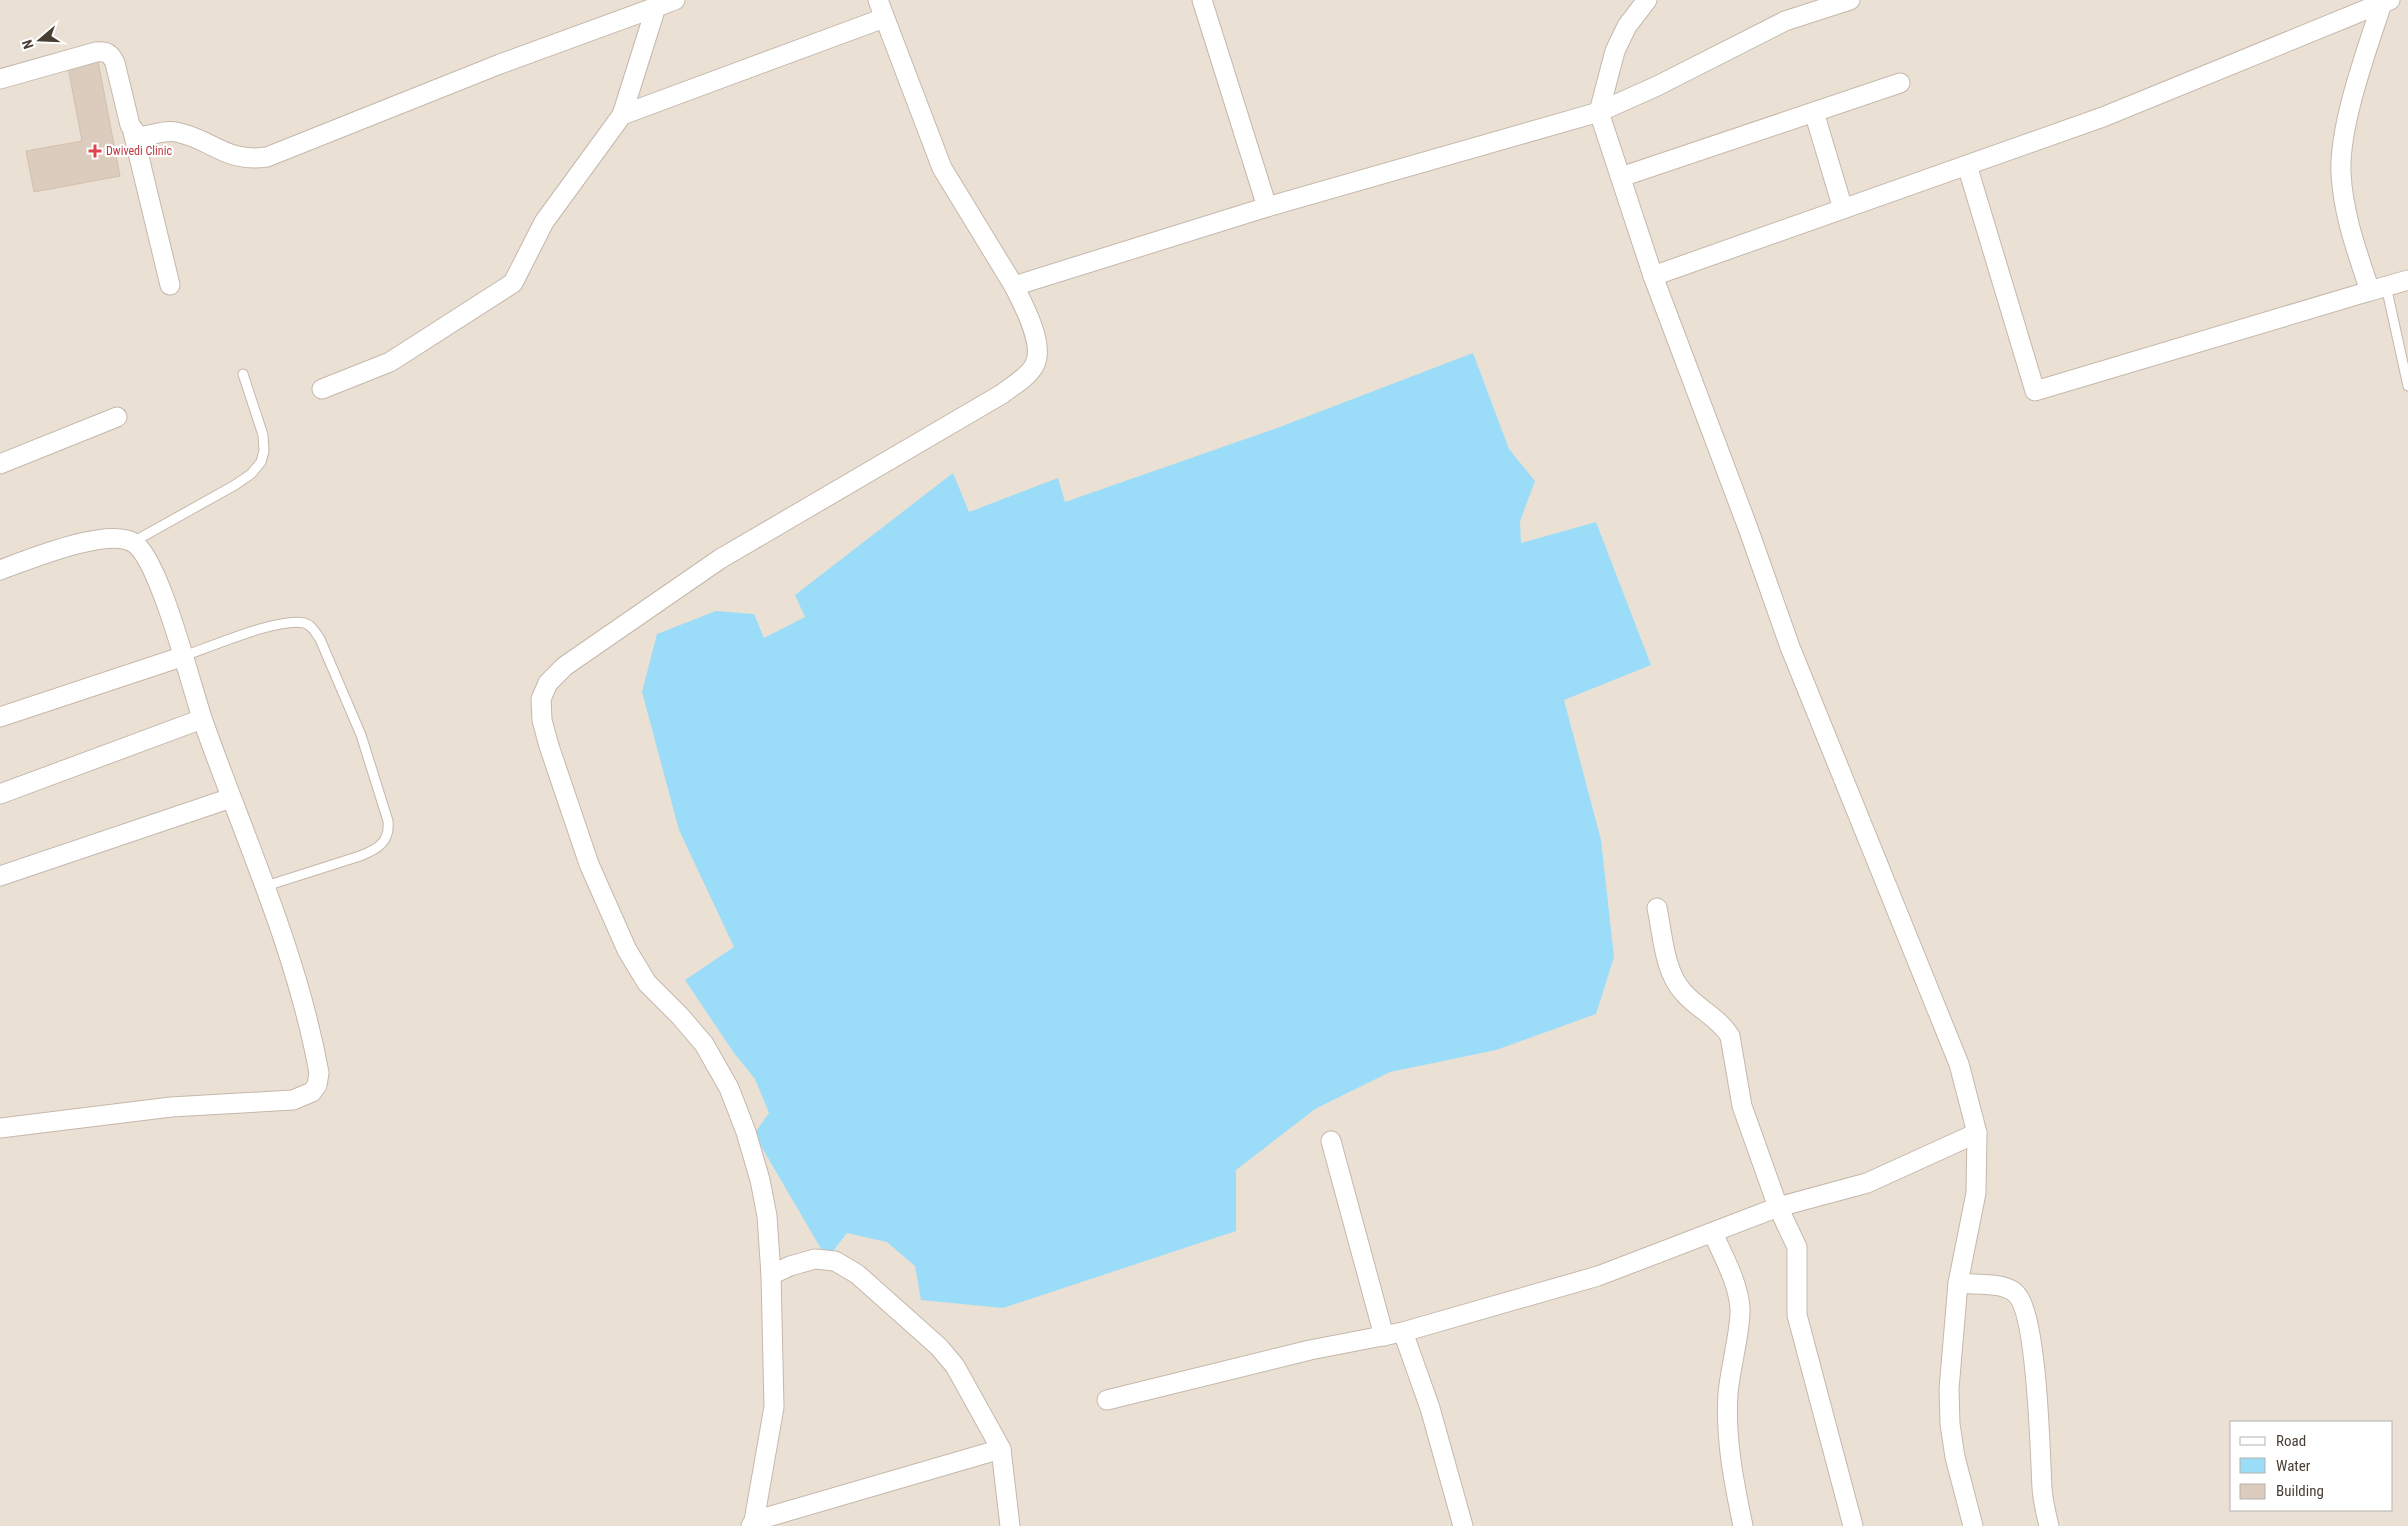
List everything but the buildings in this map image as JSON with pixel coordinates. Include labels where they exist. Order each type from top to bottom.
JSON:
[{"type":"street","points":[[133,132],[144,136],[166,131],[177,132],[239,158],[267,156],[500,64],[675,0]]},
{"type":"street","points":[[878,0],[942,168],[1014,286],[1029,316],[1037,352],[1034,366],[1023,378],[1002,394],[720,559],[565,666],[548,684],[541,700],[542,720],[586,855],[627,950],[647,983],[680,1016],[704,1044],[728,1088],[760,1180],[767,1216],[771,1275],[774,1407],[753,1524],[1001,1449]]},
{"type":"street","points":[[1202,0],[1267,207]]},
{"type":"street","points":[[1647,0],[1627,26],[1615,52],[1599,112],[1654,276],[1748,528],[1790,647],[1959,1064],[1977,1133],[1976,1193],[1958,1283],[1949,1390],[1950,1424],[1955,1457],[1973,1526]]},
{"type":"street","points":[[1014,286],[1267,207],[1599,112],[1657,86],[1785,21],[1850,0]]},
{"type":"street","points":[[1654,276],[2103,117],[2385,1]]},
{"type":"street","points":[[2378,288],[2351,231],[2341,170],[2345,133],[2358,79],[2385,1]]},
{"type":"street","points":[[322,389],[390,362],[513,284],[544,222],[622,115],[656,7]]},
{"type":"street","points":[[622,115],[884,18]]},
{"type":"street","points":[[0,79],[96,52],[105,51],[111,56],[115,63],[133,132],[170,285]]},
{"type":"street","points":[[1621,178],[1900,83]]},
{"type":"street","points":[[1814,112],[1842,209]]},
{"type":"street","points":[[1967,165],[2035,391],[2408,280]]},
{"type":"street","points":[[0,464],[117,417]]},
{"type":"street","points":[[0,570],[98,538],[120,538],[133,542],[143,551],[151,565],[184,656],[202,719],[266,886],[315,1052],[319,1073],[317,1085],[312,1092],[293,1100],[171,1107],[0,1128]]},
{"type":"street","points":[[0,717],[184,656]]},
{"type":"street","points":[[0,794],[202,719]]},
{"type":"street","points":[[0,876],[231,798]]},
{"type":"street","points":[[1657,908],[1669,966],[1674,979],[1684,994],[1724,1027],[1730,1036],[1742,1106],[1778,1207],[1797,1247],[1797,1315],[1853,1526]]},
{"type":"street","points":[[1107,1400],[1208,1373],[1310,1350],[1403,1332],[1598,1276],[1778,1207],[1867,1183],[1977,1133]]},
{"type":"street","points":[[1332,1141],[1384,1336]]},
{"type":"street","points":[[1713,1233],[1733,1280],[1740,1309],[1728,1394],[1728,1423],[1734,1479],[1743,1526]]},
{"type":"street","points":[[771,1275],[790,1266],[815,1259],[835,1261],[857,1274],[913,1322],[944,1353],[955,1366],[1001,1449],[1010,1526]]},
{"type":"street","points":[[1958,1283],[1998,1286],[2013,1290],[2024,1305],[2038,1406],[2043,1491],[2049,1526]]},
{"type":"street","points":[[1403,1332],[1430,1408],[1463,1526]]},
{"type":"lane","points":[[2378,288],[2408,386]]},
{"type":"lane","points":[[133,542],[234,485],[251,474],[261,462],[264,451],[263,435],[243,374]]},
{"type":"lane","points":[[184,656],[277,625],[304,623],[312,627],[320,639],[361,735],[388,820],[389,831],[384,843],[360,856],[266,886]]},
{"type":"shaded area","points":[[0,0],[2408,0],[2408,1526],[0,1526]]},
{"type":"water","points":[[1473,353],[1509,449],[1535,481],[1520,521],[1521,543],[1596,522],[1651,665],[1564,700],[1601,840],[1614,957],[1596,1014],[1496,1050],[1390,1072],[1315,1109],[1236,1170],[1236,1231],[1003,1308],[921,1300],[915,1266],[887,1242],[847,1233],[827,1259],[754,1134],[769,1113],[755,1079],[734,1053],[685,980],[734,947],[679,830],[642,692],[657,634],[716,611],[754,614],[764,638],[805,617],[795,595],[953,473],[969,512],[1058,478],[1065,502],[1277,428]]},
{"type":"place","name":"Dwivedi Clinic","points":[[95,151]]}]
